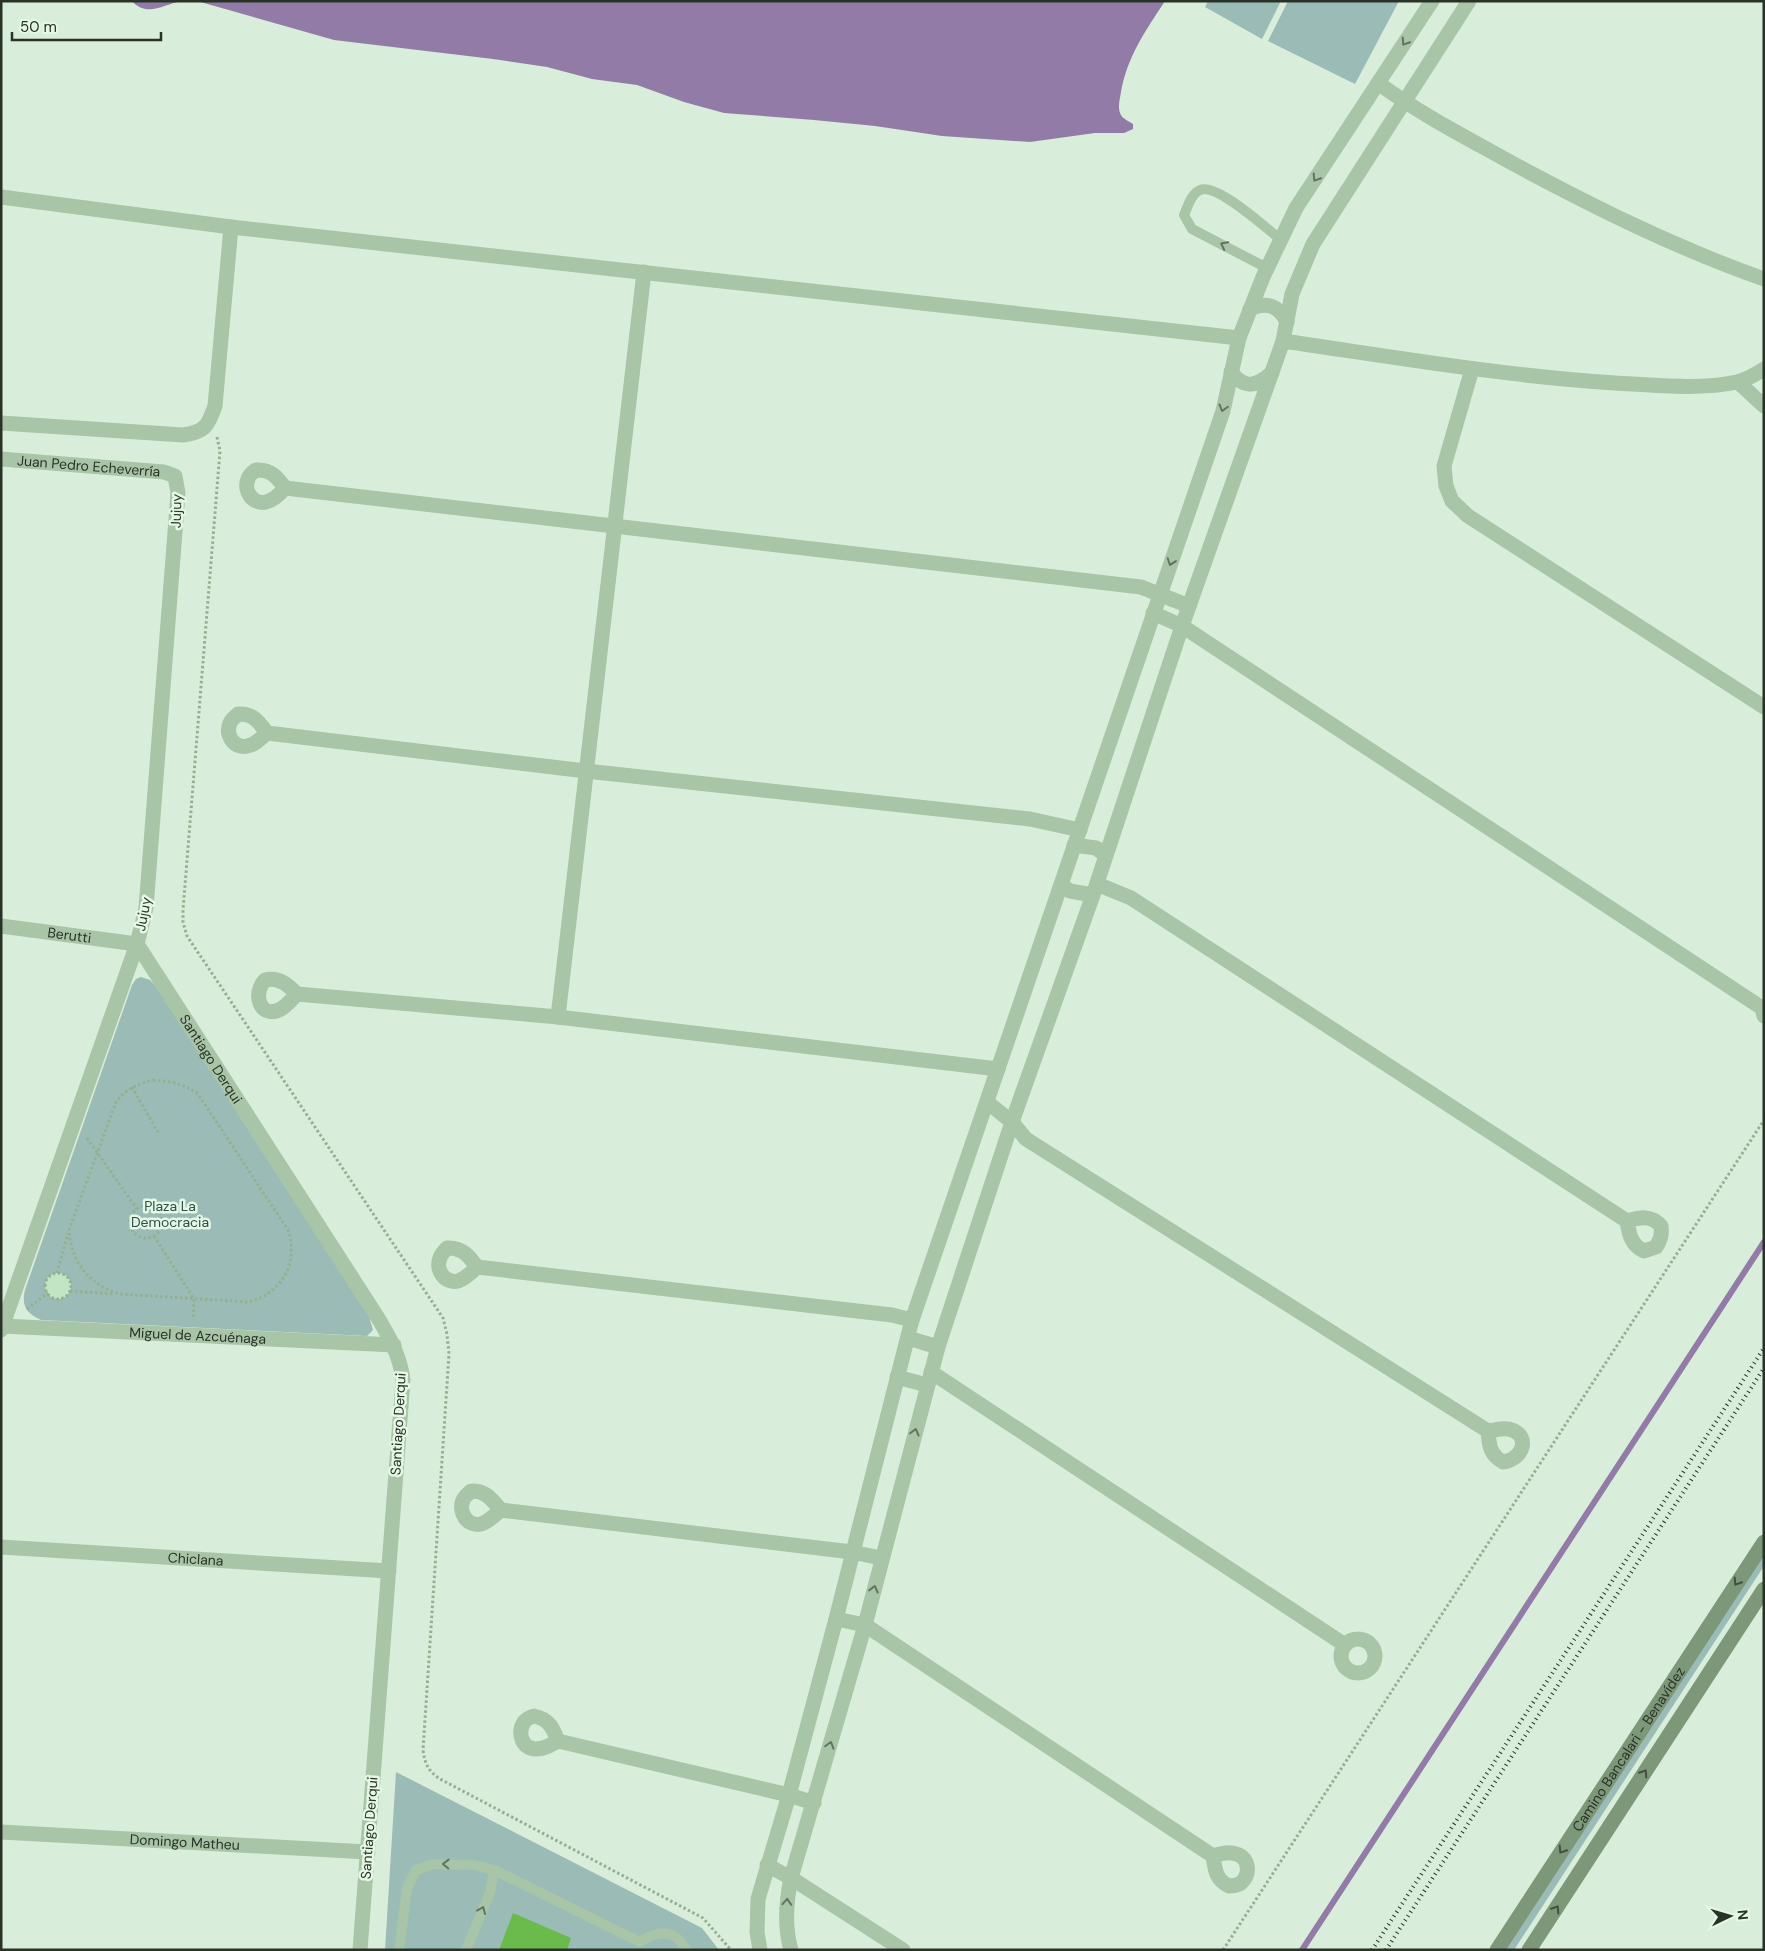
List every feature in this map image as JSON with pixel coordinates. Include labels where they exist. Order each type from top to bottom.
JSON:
[{"type":"main road","name":"Camino Bancalari - Benavídez","points":[[1497,1950],[1762,1544]]},
{"type":"main road","name":"Camino Bancalari - Benavídez","points":[[1529,1950],[1764,1589]]},
{"type":"street","points":[[760,1950],[757,1932],[758,1899],[789,1795],[836,1619],[912,1320],[1223,411],[1239,338],[1267,268],[1296,208],[1432,1]]},
{"type":"street","points":[[792,1950],[786,1928],[787,1898],[791,1878],[865,1626],[938,1347],[1012,1122],[1095,889],[1182,626],[1283,342],[1292,294],[1313,244],[1469,1]]},
{"type":"street","points":[[1378,83],[1404,102],[1600,210],[1715,261],[1764,279]]},
{"type":"street","points":[[1,198],[231,227],[1239,338]]},
{"type":"street","points":[[1,423],[183,435],[197,433],[209,424],[215,406],[231,227]]},
{"type":"street","points":[[558,1017],[644,272]]},
{"type":"street","points":[[1250,309],[1258,306],[1275,306],[1287,322]]},
{"type":"street","points":[[1283,342],[1472,369],[1581,381],[1647,385],[1702,386],[1738,382],[1764,369]]},
{"type":"street","points":[[1472,369],[1444,466],[1446,486],[1452,501],[1468,516],[1764,707]]},
{"type":"street","points":[[1231,372],[1244,384],[1254,384],[1263,381],[1272,373]]},
{"type":"street","points":[[1738,382],[1764,406]]},
{"type":"street","name":"Juan Pedro Echeverría","points":[[1,459],[164,472],[174,476]]},
{"type":"street","name":"Jujuy","points":[[2,1328],[136,944],[146,908],[178,493],[174,476]]},
{"type":"street","points":[[285,488],[614,528],[1141,588],[1189,606]]},
{"type":"street","points":[[1153,613],[1182,626],[1763,1010]]},
{"type":"street","points":[[267,733],[586,771],[1030,819],[1080,830]]},
{"type":"street","points":[[1074,845],[1096,848],[1106,855]]},
{"type":"street","points":[[1061,885],[1070,891],[1095,889],[1131,898],[1627,1221]]},
{"type":"street","name":"Berutti","points":[[1,926],[136,944]]},
{"type":"street","name":"Santiago Derqui","points":[[136,944],[394,1345],[401,1363],[402,1380],[389,1571],[360,1950]]},
{"type":"street","points":[[296,994],[558,1017],[998,1069]]},
{"type":"street","points":[[987,1102],[1012,1122],[1026,1138],[1488,1431]]},
{"type":"street","points":[[477,1267],[892,1315],[912,1320]]},
{"type":"street","name":"Miguel de Azcuénaga","points":[[2,1328],[394,1345]]},
{"type":"street","points":[[908,1338],[938,1347]]},
{"type":"street","points":[[897,1377],[929,1378],[1345,1645]]},
{"type":"street","points":[[500,1510],[852,1552],[882,1558]]},
{"type":"street","name":"Chiclana","points":[[1,1547],[389,1571]]},
{"type":"street","points":[[836,1619],[865,1626],[1213,1856]]},
{"type":"street","points":[[558,1741],[789,1795],[814,1803]]},
{"type":"street","name":"Domingo Matheu","points":[[1,1832],[368,1852]]},
{"type":"street","points":[[767,1864],[903,1950]]},
{"type":"lane","points":[[1267,268],[1192,229],[1184,215],[1191,198],[1200,190],[1206,188],[1221,192],[1280,239]]},
{"type":"lane","points":[[399,1950],[407,1888],[416,1870],[433,1864],[474,1865],[494,1870],[641,1946],[651,1935],[666,1933],[681,1940],[686,1950]]},
{"type":"lane","points":[[466,1950],[490,1893],[494,1870]]},
{"type":"path","points":[[209,424],[218,438],[220,451],[183,900],[183,922],[187,936],[442,1318],[445,1326],[449,1354],[423,1750],[425,1764],[430,1772],[440,1779],[703,1918],[731,1950]]},
{"type":"path","points":[[57,1273],[65,1274],[70,1280],[70,1291],[66,1296],[58,1298],[47,1292],[48,1279],[57,1273],[69,1230],[97,1152],[116,1102],[123,1093],[132,1087],[153,1080],[164,1080],[187,1086],[198,1094],[288,1230],[292,1242],[290,1263],[280,1284],[262,1298],[249,1302],[70,1291]]},
{"type":"path","points":[[132,1087],[160,1134]]},
{"type":"path","points":[[75,1120],[137,1209]]},
{"type":"path","points":[[1223,1950],[1764,1120]]},
{"type":"path","points":[[158,1212],[173,1204]]},
{"type":"path","points":[[145,1206],[158,1212],[162,1223],[161,1228],[154,1236],[139,1237],[131,1230],[130,1219],[137,1209],[145,1206]]},
{"type":"path","points":[[69,1230],[70,1245],[86,1275],[101,1287],[120,1294]]},
{"type":"path","points":[[154,1236],[194,1299],[192,1335]]},
{"type":"green space","points":[[1208,1],[1281,1],[1262,39],[1205,7]]},
{"type":"green space","points":[[1288,1],[1399,1],[1355,84],[1268,41]]},
{"type":"green space","name":"Plaza La Democracia","points":[[141,977],[150,980],[155,985],[369,1316],[373,1330],[367,1336],[41,1320],[26,1309],[24,1301],[25,1290],[132,985],[136,979]]},
{"type":"green space","points":[[1764,1551],[1764,1566],[1514,1950],[1505,1950]]},
{"type":"green space","points":[[396,1772],[702,1928],[719,1950],[385,1950]]},
{"type":"shaded area","points":[[132,1],[182,1],[144,9]]},
{"type":"shaded area","points":[[197,1],[1165,1],[1138,44],[1124,79],[1119,109],[1122,116],[1133,124],[1133,129],[1124,133],[1095,133],[1030,142],[942,136],[875,126],[724,113],[684,102],[637,85],[592,79],[547,67],[334,40]]},
{"type":"shaded area","points":[[58,1273],[67,1277],[71,1286],[67,1295],[58,1299],[49,1295],[45,1286],[49,1277]]},
{"type":"building","points":[[513,1913],[571,1938],[567,1950],[499,1950]]},
{"type":"waterway","points":[[1302,1950],[1764,1242]]},
{"type":"railway","points":[[1372,1950],[1764,1348]]},
{"type":"railway","points":[[1386,1950],[1764,1368]]}]
